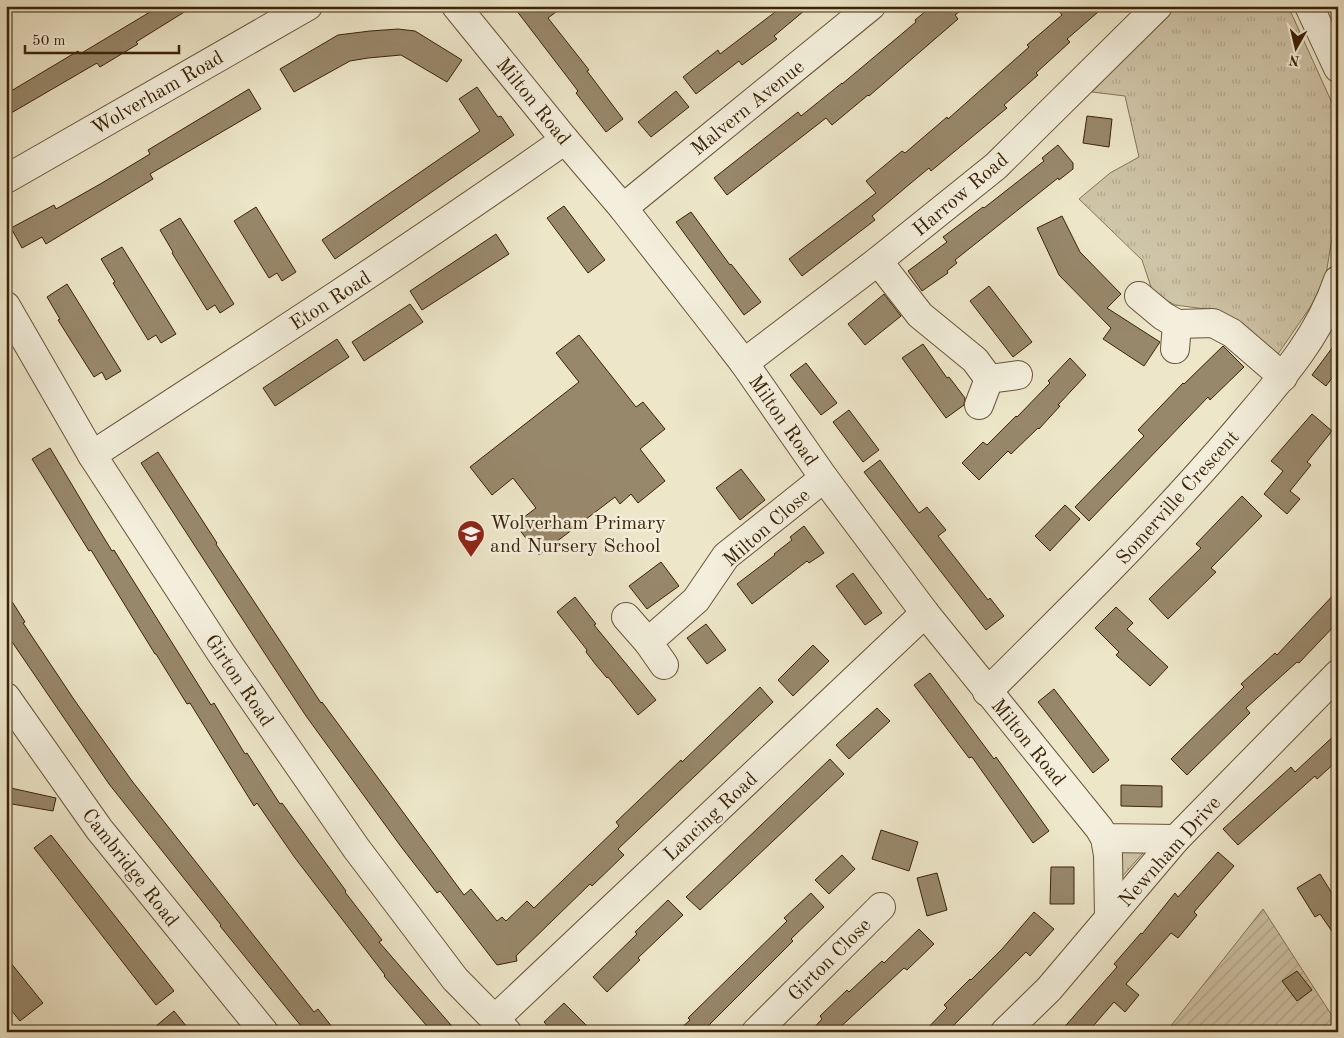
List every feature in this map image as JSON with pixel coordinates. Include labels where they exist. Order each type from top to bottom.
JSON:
[{"type":"street","name":"Wolverham Road","points":[[6,179],[308,6]]},
{"type":"street","name":"Milton Road","points":[[456,6],[623,208],[744,363],[824,478],[925,613],[987,692],[1099,828],[1105,838],[1108,855],[1109,918]]},
{"type":"street","name":"Malvern Avenue","points":[[623,208],[871,6]]},
{"type":"street","name":"Harrow Road","points":[[744,363],[878,261],[996,166],[1158,6]]},
{"type":"street","points":[[1309,6],[1338,68]]},
{"type":"street","name":"Eton Road","points":[[92,454],[346,290],[489,194],[565,140]]},
{"type":"street","points":[[878,261],[920,315],[975,360],[988,379]]},
{"type":"street","name":"Somerville Crescent","points":[[987,692],[1126,554],[1220,451],[1282,377],[1311,338],[1338,280]]},
{"type":"street","points":[[1139,296],[1163,316],[1176,337],[1213,324],[1232,333],[1282,377]]},
{"type":"street","name":"Girton Road","points":[[6,306],[92,454],[221,653],[356,848],[455,978],[501,1026]]},
{"type":"street","points":[[988,379],[1018,375]]},
{"type":"street","points":[[979,405],[988,379]]},
{"type":"street","name":"Milton Close","points":[[648,642],[696,600],[726,556],[824,478]]},
{"type":"street","name":"Lancing Road","points":[[501,1026],[925,613]]},
{"type":"street","points":[[626,617],[648,642],[664,666]]},
{"type":"street","name":"Newnham Drive","points":[[1005,1032],[1049,989],[1176,839],[1338,674]]},
{"type":"street","name":"Cambridge Road","points":[[6,697],[14,724],[264,1032]]},
{"type":"street","points":[[1105,838],[1176,839]]},
{"type":"street","name":"Girton Close","points":[[756,1032],[881,907]]},
{"type":"green space","points":[[1174,6],[1288,6],[1338,116],[1334,225],[1326,275],[1311,306],[1278,354],[1240,322],[1213,310],[1175,305],[1153,293],[1142,260],[1079,199],[1110,173],[1139,157],[1125,96],[1092,92]]},
{"type":"green space","points":[[1117,845],[1150,845],[1121,878]]},
{"type":"green space","points":[[1263,909],[1338,1025],[1338,1032],[1166,1032]]},
{"type":"building","points":[[160,6],[194,6],[100,67],[97,63],[6,116],[6,94],[78,51],[80,54]]},
{"type":"building","points":[[513,6],[564,6],[548,18],[589,70],[587,71],[623,119],[606,132],[576,93],[578,91]]},
{"type":"building","points":[[783,6],[810,6],[774,36],[777,39],[742,65],[739,61],[696,94],[683,77],[718,50],[720,54]]},
{"type":"building","points":[[932,6],[967,6],[955,15],[958,19],[869,96],[832,125],[826,118],[727,195],[714,178],[798,112],[801,116],[842,84],[916,22],[915,20]]},
{"type":"building","points":[[1055,6],[1105,6],[1067,39],[1070,42],[1036,73],[1038,75],[1004,105],[1007,108],[931,171],[929,168],[872,216],[875,220],[802,276],[789,259],[876,193],[866,181],[902,151],[905,153],[947,117],[948,119],[1029,47],[1027,45],[1062,15]]},
{"type":"building","points":[[398,29],[415,31],[462,60],[447,82],[401,55],[350,61],[294,92],[280,69],[338,35]]},
{"type":"building","points":[[477,87],[498,117],[501,116],[514,135],[335,259],[322,240],[480,131],[459,99]]},
{"type":"building","points":[[249,89],[261,109],[150,174],[153,179],[46,244],[42,237],[22,248],[11,228],[54,205],[56,209],[102,183],[150,154],[148,150]]},
{"type":"building","points":[[676,91],[689,107],[651,137],[638,122]]},
{"type":"building","points":[[1087,116],[1112,119],[1109,147],[1083,143]]},
{"type":"building","points":[[1058,145],[1073,163],[1073,169],[1059,180],[1058,178],[955,260],[957,263],[947,271],[948,273],[922,291],[908,271],[947,242],[943,237],[1044,161],[1042,158]]},
{"type":"building","points":[[564,206],[605,260],[588,273],[547,218]]},
{"type":"building","points":[[256,207],[296,272],[282,281],[277,273],[269,278],[234,221]]},
{"type":"building","points":[[691,212],[730,265],[761,302],[744,315],[676,222]]},
{"type":"building","points":[[1062,216],[1080,252],[1121,294],[1107,308],[1160,342],[1144,366],[1103,339],[1111,328],[1059,275],[1037,228]]},
{"type":"building","points":[[180,218],[234,304],[220,313],[215,305],[207,310],[160,230]]},
{"type":"building","points":[[496,234],[509,254],[422,310],[410,291]]},
{"type":"building","points":[[122,247],[176,334],[161,343],[156,335],[148,340],[113,283],[115,282],[101,259]]},
{"type":"building","points":[[67,284],[121,371],[106,380],[102,372],[94,377],[58,320],[60,319],[47,297]]},
{"type":"building","points":[[989,286],[1032,342],[1013,357],[970,301]]},
{"type":"building","points":[[884,294],[901,316],[865,345],[848,324]]},
{"type":"building","points":[[410,304],[423,322],[364,361],[352,342]]},
{"type":"building","points":[[579,335],[636,407],[643,402],[665,429],[640,449],[665,481],[638,503],[631,494],[620,504],[615,497],[539,555],[515,524],[536,508],[513,478],[492,495],[470,467],[579,382],[556,353]]},
{"type":"building","points":[[337,339],[349,357],[275,406],[263,388]]},
{"type":"building","points":[[1338,340],[1338,370],[1326,386],[1312,375]]},
{"type":"building","points":[[923,344],[947,378],[949,377],[965,398],[964,405],[946,418],[902,358]]},
{"type":"building","points":[[1223,346],[1244,367],[1210,400],[1208,397],[1089,521],[1075,507],[1144,436],[1138,430],[1183,383]]},
{"type":"building","points":[[1070,358],[1086,375],[1039,429],[1011,454],[1008,451],[979,480],[962,463],[983,442],[987,445],[1017,417],[1050,383],[1048,381]]},
{"type":"building","points":[[806,363],[837,403],[821,415],[790,375]]},
{"type":"building","points":[[849,410],[879,450],[863,462],[833,422]]},
{"type":"building","points":[[1312,414],[1332,431],[1307,462],[1311,465],[1290,491],[1300,499],[1287,514],[1264,494],[1283,471],[1271,461]]},
{"type":"building","points":[[50,448],[112,551],[114,550],[211,705],[214,703],[245,754],[247,753],[280,804],[282,803],[345,892],[382,940],[379,942],[457,1032],[432,1032],[384,976],[295,858],[257,803],[254,806],[190,703],[187,704],[32,459]]},
{"type":"building","points":[[158,452],[321,703],[464,895],[471,889],[497,921],[502,917],[506,921],[527,901],[534,908],[619,826],[616,822],[760,687],[773,702],[618,849],[624,855],[592,886],[590,884],[516,956],[517,961],[497,965],[440,891],[437,893],[402,848],[306,716],[141,463]]},
{"type":"building","points":[[880,460],[919,513],[927,507],[946,530],[938,536],[988,600],[990,598],[1004,616],[986,630],[864,472]]},
{"type":"building","points":[[741,469],[765,500],[740,520],[716,488]]},
{"type":"building","points":[[1242,496],[1262,516],[1211,568],[1216,572],[1168,619],[1149,599],[1201,548],[1196,544]]},
{"type":"building","points":[[1065,505],[1080,519],[1050,551],[1035,536]]},
{"type":"building","points":[[804,526],[824,553],[809,563],[807,561],[752,604],[737,584],[775,555],[792,540],[790,537]]},
{"type":"building","points":[[661,562],[679,586],[647,609],[629,586]]},
{"type":"building","points":[[853,573],[882,613],[865,625],[836,586]]},
{"type":"building","points":[[1338,590],[1338,622],[1299,663],[1297,662],[1246,708],[1250,713],[1187,775],[1171,759],[1244,687],[1241,684],[1275,653],[1277,655]]},
{"type":"building","points":[[6,592],[25,622],[23,623],[75,701],[132,781],[314,1012],[318,1009],[336,1032],[306,1032],[109,784],[6,633]]},
{"type":"building","points":[[575,597],[596,624],[594,625],[656,700],[638,715],[596,665],[586,652],[587,650],[557,612]]},
{"type":"building","points":[[1116,607],[1133,623],[1127,629],[1168,667],[1150,686],[1116,655],[1119,652],[1095,628]]},
{"type":"building","points":[[706,624],[726,650],[707,664],[687,638]]},
{"type":"building","points":[[813,645],[829,661],[793,696],[778,680]]},
{"type":"building","points":[[930,673],[994,759],[996,757],[1049,831],[1033,843],[972,757],[969,758],[914,685]]},
{"type":"building","points":[[1054,689],[1109,760],[1093,773],[1038,702]]},
{"type":"building","points":[[877,708],[890,721],[849,759],[836,745]]},
{"type":"building","points":[[1338,732],[1338,760],[1317,779],[1315,776],[1238,845],[1223,829],[1291,767],[1295,772]]},
{"type":"building","points":[[830,759],[844,774],[700,910],[686,897]]},
{"type":"building","points":[[1121,785],[1162,786],[1162,807],[1121,806]]},
{"type":"building","points":[[6,787],[56,798],[53,811],[6,803]]},
{"type":"building","points":[[881,830],[918,842],[909,871],[872,859]]},
{"type":"building","points":[[51,835],[174,991],[156,1005],[34,848]]},
{"type":"building","points":[[1218,852],[1234,866],[1194,912],[1197,915],[1178,938],[1171,933],[1126,984],[1139,995],[1125,1012],[1114,1002],[1088,1032],[1060,1032],[1117,967],[1114,964],[1142,934],[1175,893],[1178,897]]},
{"type":"building","points":[[842,855],[855,869],[829,894],[815,880]]},
{"type":"building","points":[[1051,867],[1074,867],[1074,904],[1050,904]]},
{"type":"building","points":[[937,873],[947,910],[927,916],[917,878]]},
{"type":"building","points":[[1320,874],[1338,903],[1338,940],[1320,914],[1315,917],[1297,888]]},
{"type":"building","points":[[811,893],[824,907],[791,939],[793,941],[702,1032],[677,1032],[690,1020],[688,1018],[787,921],[784,918]]},
{"type":"building","points":[[668,900],[683,915],[638,958],[640,960],[607,992],[593,977],[637,934],[635,932]]},
{"type":"building","points":[[1034,912],[1054,929],[1030,956],[1026,952],[947,1032],[924,1032],[947,1008],[944,1005],[1002,949]]},
{"type":"building","points":[[919,929],[934,944],[907,970],[904,968],[835,1032],[810,1032],[822,1019],[820,1016],[847,990],[849,992],[882,961],[884,963]]},
{"type":"building","points":[[6,957],[43,1003],[20,1021],[6,1004]]},
{"type":"building","points":[[1297,971],[1312,990],[1297,1001],[1282,981]]},
{"type":"building","points":[[564,1003],[593,1032],[553,1032],[544,1022]]},
{"type":"building","points":[[174,1011],[191,1032],[149,1032]]},
{"type":"place","name":"Wolverham Primary and Nursery School","points":[[471,558]]}]
